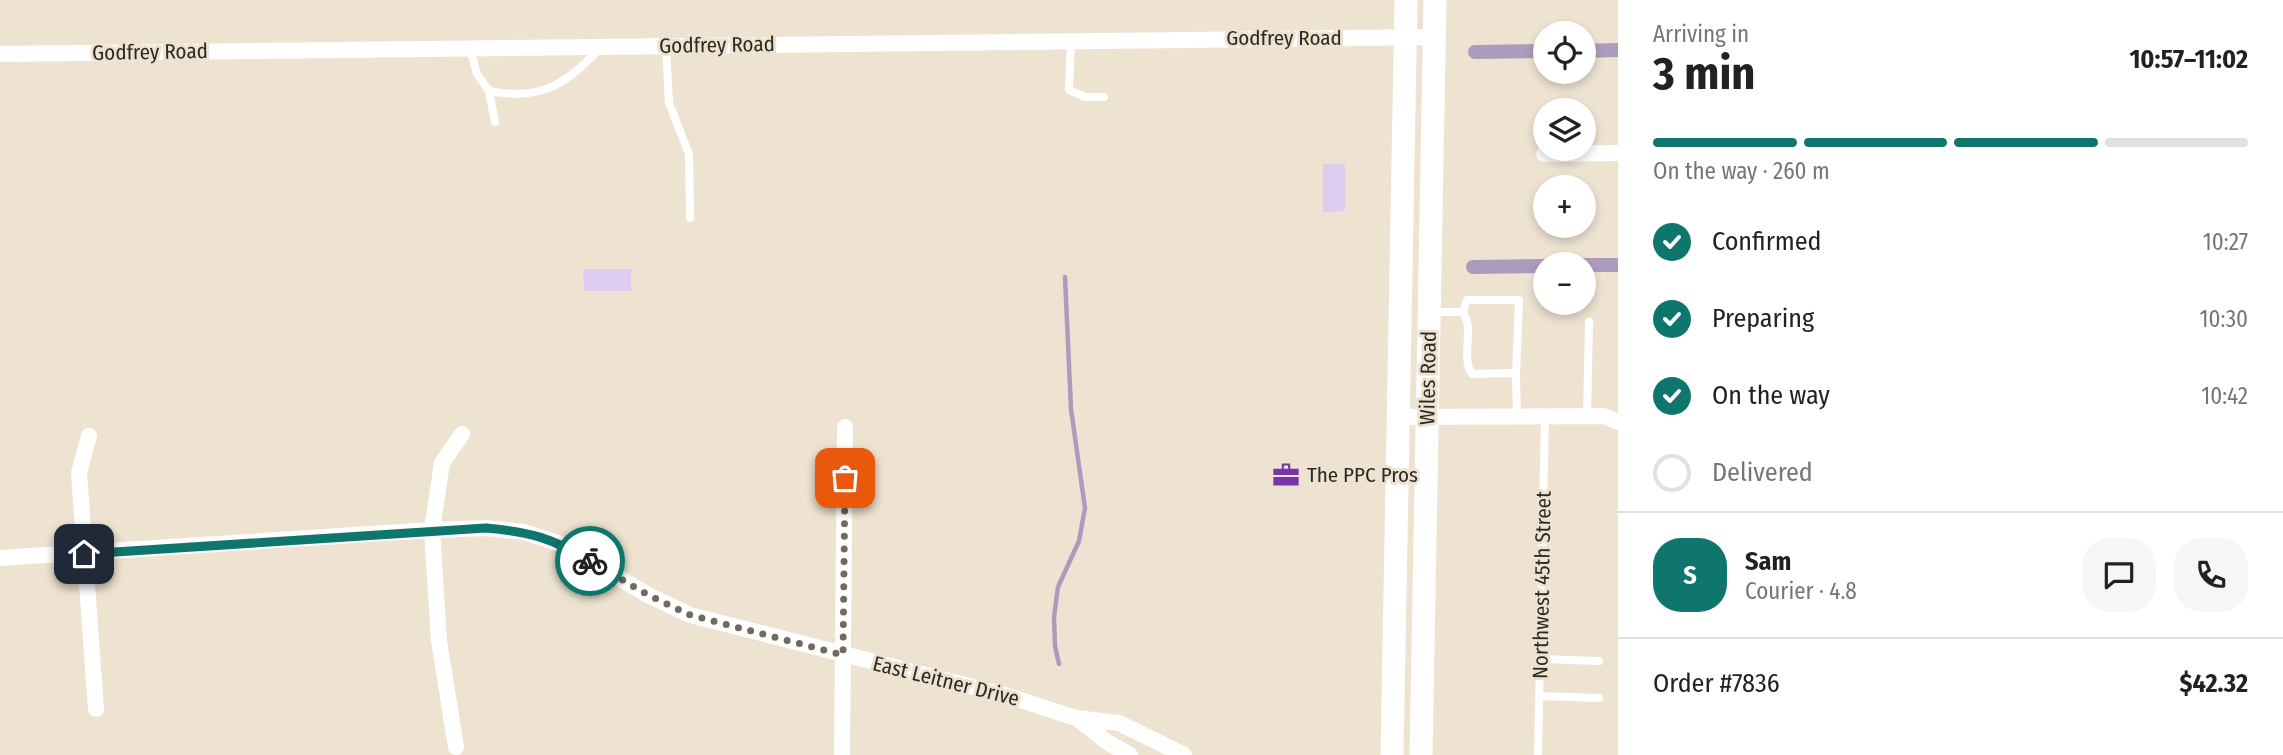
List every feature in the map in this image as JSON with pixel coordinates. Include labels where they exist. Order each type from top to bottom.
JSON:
[{"type":"main road","name":"Wiles Road","points":[[1392,755],[1406,0]]},
{"type":"main road","name":"Wiles Road","points":[[1421,755],[1435,0]]},
{"type":"street","name":"Godfrey Road","points":[[0,54],[1434,37]]},
{"type":"street","points":[[1596,153],[1618,153]]},
{"type":"street","points":[[1397,416],[1604,416],[1618,422]]},
{"type":"street","points":[[842,755],[845,427]]},
{"type":"street","points":[[456,747],[439,641],[432,530],[442,463],[462,434]]},
{"type":"street","points":[[89,436],[79,473],[96,709]]},
{"type":"street","name":"East Leitner Drive","points":[[0,558],[432,530],[486,528],[524,532],[561,544],[648,595],[690,615],[1008,696],[1076,718],[1119,723],[1184,755]]},
{"type":"street","name":"East Leitner Drive","points":[[1076,718],[1107,742],[1130,755]]},
{"type":"lane","points":[[1071,41],[1069,90],[1085,97],[1104,97]]},
{"type":"lane","points":[[666,46],[669,103],[689,154],[690,218]]},
{"type":"lane","points":[[489,91],[514,96],[552,89],[584,65],[601,47]]},
{"type":"lane","points":[[470,48],[477,74],[489,91],[495,122]]},
{"type":"lane","points":[[1463,312],[1467,300],[1519,300],[1517,416]]},
{"type":"lane","points":[[1429,312],[1463,312]]},
{"type":"lane","points":[[1463,312],[1469,321],[1467,366],[1472,374],[1512,373],[1517,376]]},
{"type":"lane","points":[[1587,416],[1589,321]]},
{"type":"lane","name":"Northwest 45th Street","points":[[1538,755],[1545,416]]},
{"type":"lane","points":[[1540,659],[1599,661]]},
{"type":"lane","points":[[1540,696],[1599,698]]},
{"type":"shaded area","points":[[1323,164],[1345,164],[1345,211],[1323,212]]},
{"type":"shaded area","points":[[583,269],[631,269],[631,291],[584,291]]},
{"type":"waterway","points":[[1596,51],[1618,50]]},
{"type":"waterway","points":[[1475,52],[1533,51]]},
{"type":"waterway","points":[[1596,265],[1618,265]]},
{"type":"waterway","points":[[1473,267],[1533,266]]},
{"type":"waterway","points":[[1059,664],[1054,617],[1058,587],[1079,541],[1085,508],[1071,409],[1065,277]]},
{"type":"way so far","points":[[590,561],[648,595],[690,615],[843,655],[845,478]]},
{"type":"place","name":"The PPC Pros","points":[[1286,475]]},
{"type":"route","points":[[84,554],[486,528],[524,532],[561,544],[590,561]]}]
